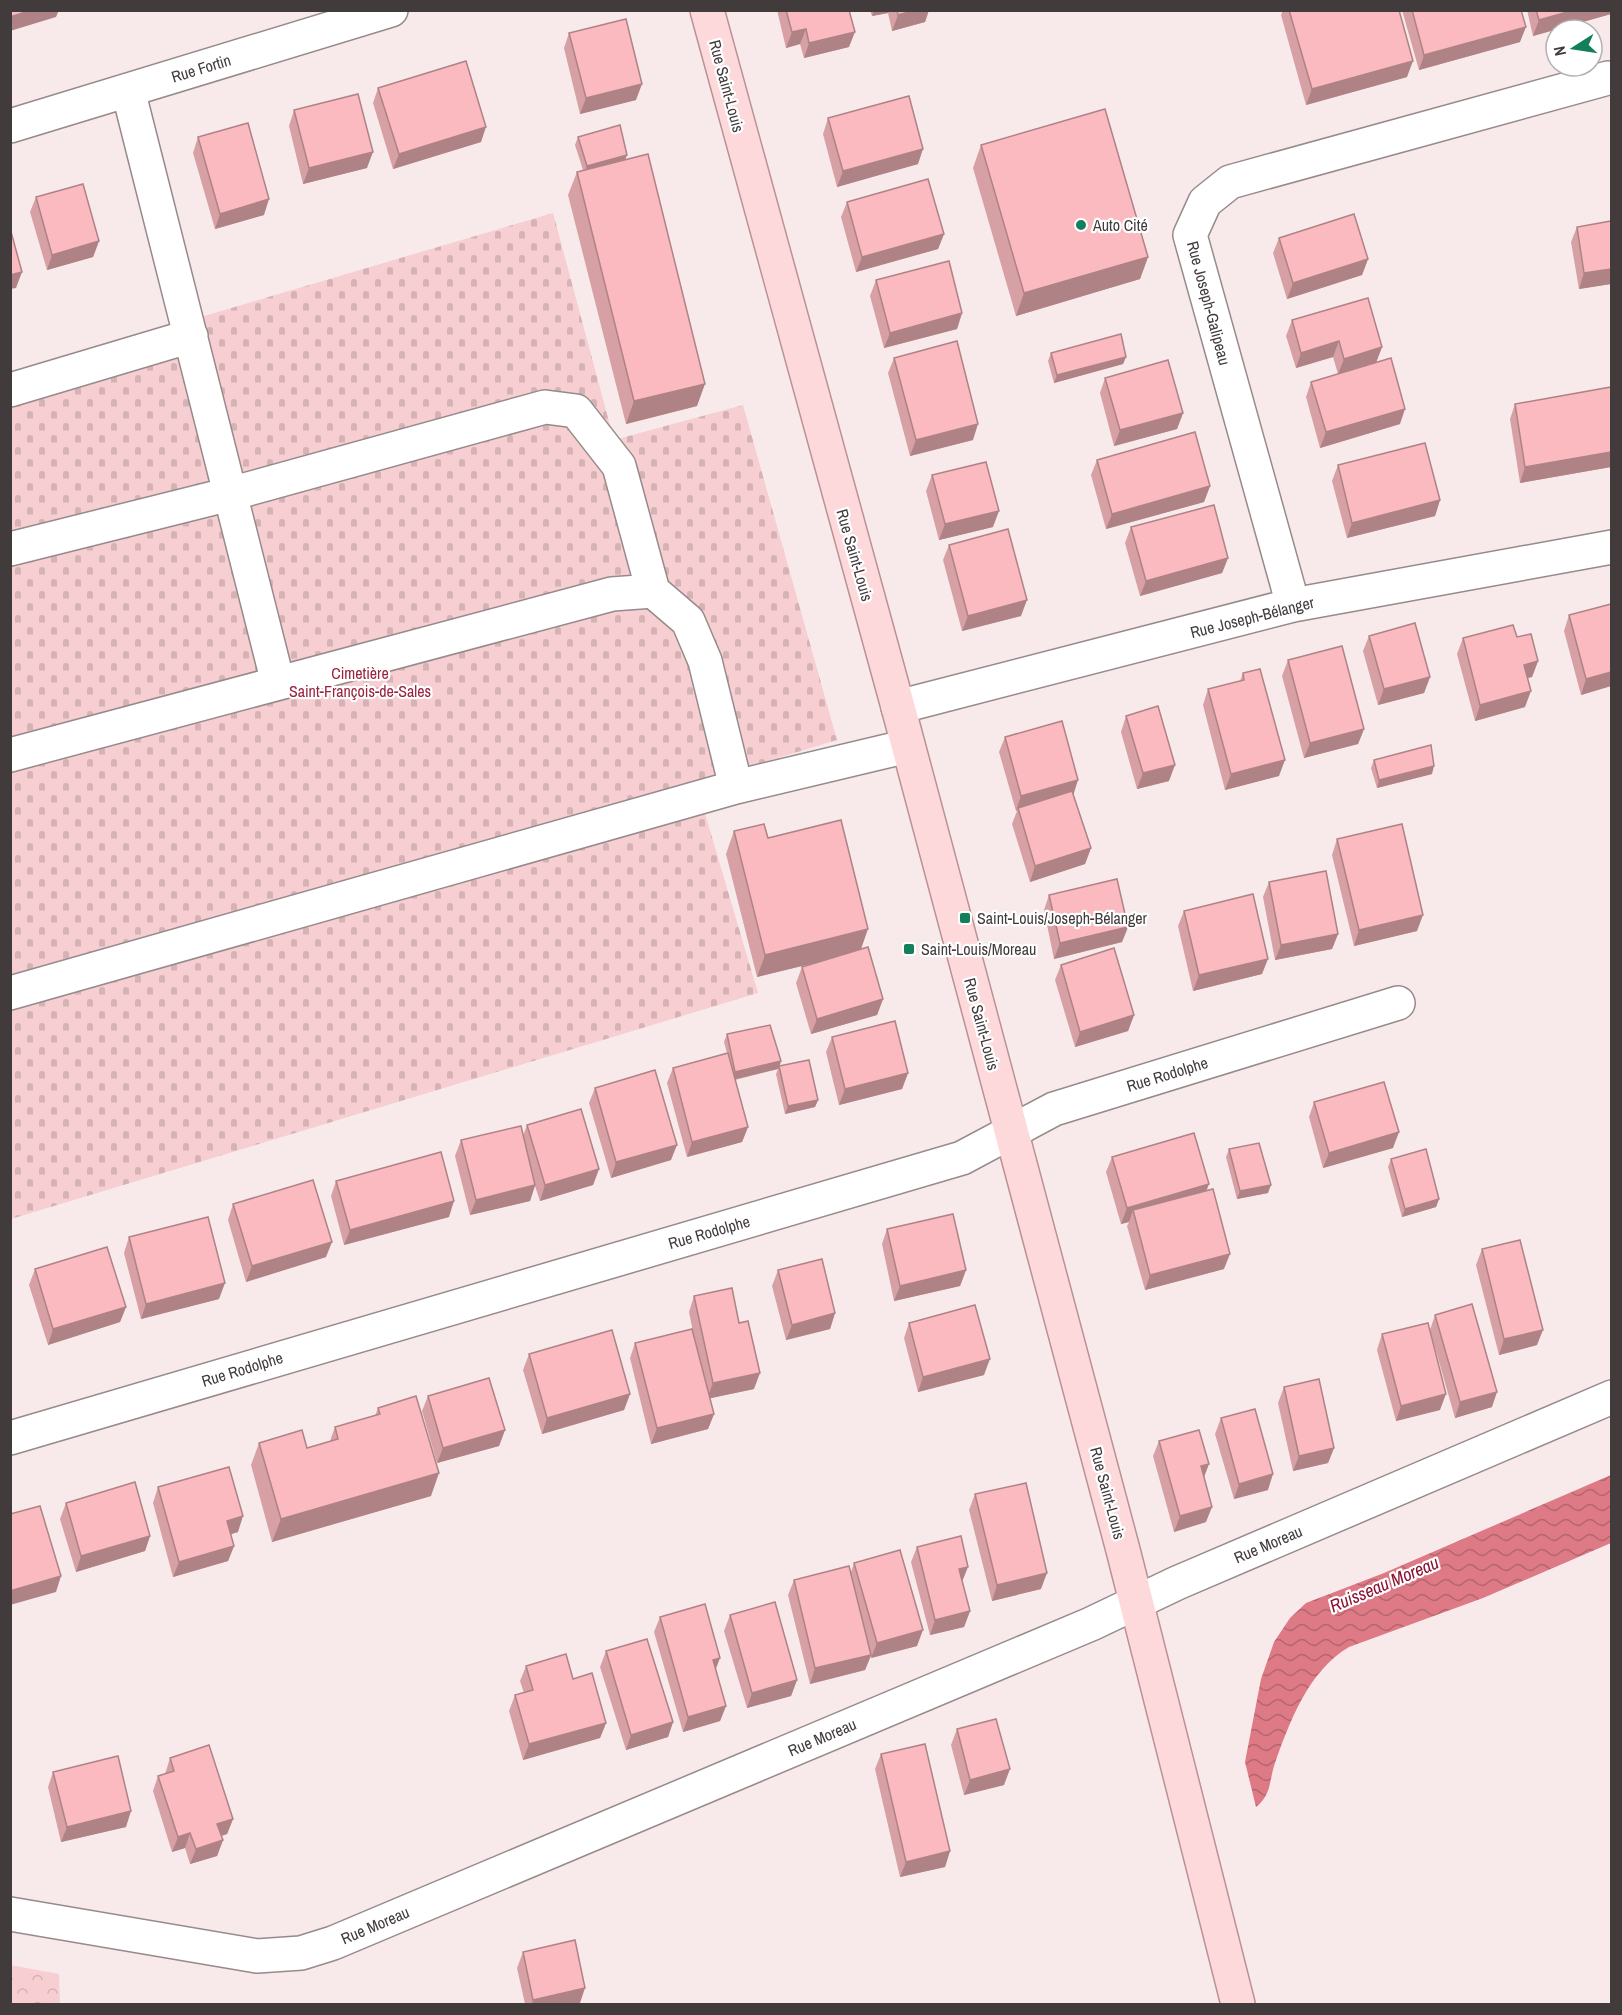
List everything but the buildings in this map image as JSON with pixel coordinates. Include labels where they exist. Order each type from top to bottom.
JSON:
[{"type":"main road","name":"Rue Saint-Louis","points":[[707,10],[898,707],[1135,1602],[1238,2004]]},
{"type":"street","name":"Rue Fortin","points":[[10,126],[391,10]]},
{"type":"street","name":"Rue Joseph-Galipeau","points":[[1293,605],[1190,235],[1205,202],[1230,182],[1608,78]]},
{"type":"street","points":[[128,90],[278,683]]},
{"type":"street","points":[[10,390],[191,336]]},
{"type":"street","points":[[10,549],[230,494],[544,407],[576,411],[619,466],[653,591],[688,621],[705,661],[736,787]]},
{"type":"street","name":"Rue Joseph-Bélanger","points":[[898,707],[1293,605],[1611,547]]},
{"type":"street","points":[[10,755],[612,594],[653,591]]},
{"type":"street","points":[[10,993],[736,787],[908,746]]},
{"type":"street","name":"Rue Rodolphe","points":[[10,1438],[962,1158],[1054,1109],[1398,1003]]},
{"type":"street","name":"Rue Moreau","points":[[10,1914],[257,1956],[301,1953],[342,1940],[1084,1627],[1135,1602],[1611,1397]]},
{"type":"green space","name":"Cimetière Saint-François-de-Sales","points":[[553,213],[614,440],[743,405],[837,740],[696,783],[758,993],[11,1219],[11,373]]},
{"type":"green space","points":[[10,1965],[59,1974],[60,2004],[11,2004]]},
{"type":"water","name":"Ruisseau Moreau","points":[[1611,1475],[1611,1543],[1483,1598],[1349,1647],[1335,1657],[1311,1684],[1302,1699],[1274,1766],[1267,1793],[1256,1807],[1245,1762],[1261,1679],[1274,1642],[1290,1618],[1306,1603],[1384,1573]]},
{"type":"place","name":"Auto Cité","points":[[1081,225]]},
{"type":"place","name":"Saint-Louis/Joseph-Bélanger","points":[[965,918]]},
{"type":"place","name":"Saint-Louis/Moreau","points":[[909,949]]}]
